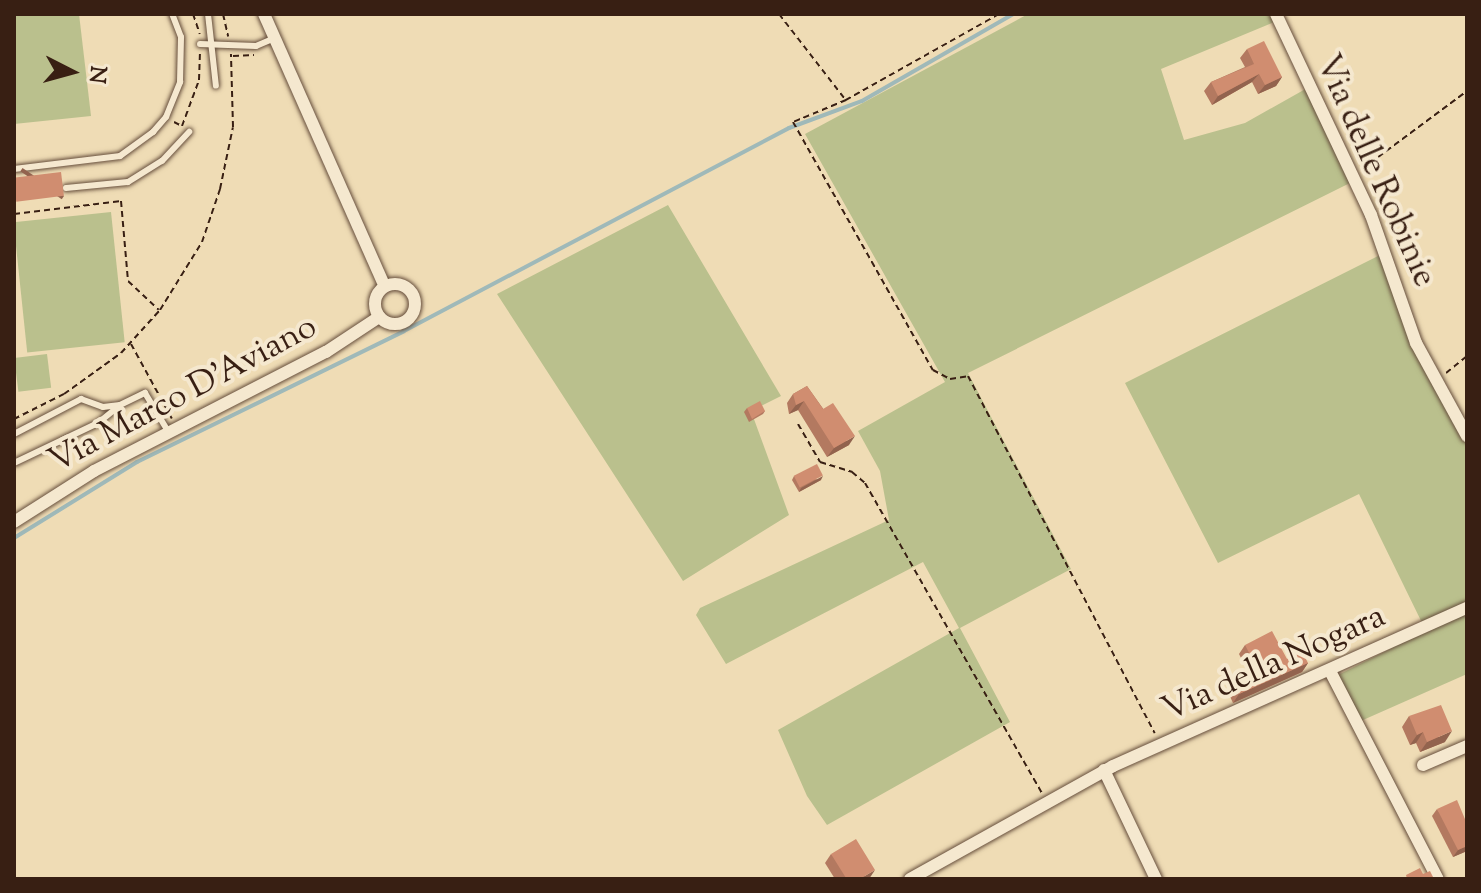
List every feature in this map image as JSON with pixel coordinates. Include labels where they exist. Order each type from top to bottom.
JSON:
[{"type":"street","points":[[264,14],[384,285]]},
{"type":"street","name":"Via delle Robinie","points":[[1276,14],[1302,78],[1354,176],[1435,382],[1467,436]]},
{"type":"street","points":[[397,283],[410,289],[415,309],[401,324],[379,317],[375,301],[384,285],[397,283]]},
{"type":"street","name":"Via Marco D'Aviano","points":[[14,522],[94,471],[326,352],[379,317]]},
{"type":"street","name":"Via della Nogara","points":[[910,879],[1104,770],[1467,608]]},
{"type":"street","points":[[1330,671],[1438,879]]},
{"type":"street","points":[[1423,765],[1467,746]]},
{"type":"street","points":[[1104,770],[1156,879]]},
{"type":"lane","points":[[14,169],[120,156],[166,117],[180,82],[182,57],[172,14]]},
{"type":"lane","points":[[208,14],[216,86]]},
{"type":"lane","points":[[200,44],[229,41],[256,46],[275,38]]},
{"type":"lane","points":[[66,188],[128,182],[162,161],[189,132]]},
{"type":"lane","points":[[14,463],[98,423],[120,405],[145,393],[173,430]]},
{"type":"lane","points":[[14,434],[81,399],[103,407],[120,405]]},
{"type":"path","points":[[166,117],[182,126],[199,80],[200,44],[193,14]]},
{"type":"path","points":[[14,419],[64,394],[131,343],[160,310],[202,242],[220,189],[233,127],[229,41],[223,14]]},
{"type":"path","points":[[779,14],[846,100]]},
{"type":"path","points":[[999,14],[846,100],[793,122],[933,370],[950,379],[968,376],[1161,744]]},
{"type":"path","points":[[182,57],[200,57]]},
{"type":"path","points":[[1354,176],[1467,91]]},
{"type":"path","points":[[14,214],[121,201],[128,281],[160,310]]},
{"type":"path","points":[[131,343],[173,430]]},
{"type":"path","points":[[1435,382],[1467,356]]},
{"type":"path","points":[[798,424],[820,462],[852,472],[865,483],[1047,802]]},
{"type":"green space","points":[[14,14],[79,14],[91,116],[14,124]]},
{"type":"green space","points":[[1028,14],[1276,14],[1279,20],[1161,69],[1184,140],[1245,123],[1309,87],[1354,181],[968,373],[1071,569],[960,628],[1010,722],[827,825],[807,796],[778,730],[959,628],[923,562],[726,664],[696,615],[700,608],[889,520],[880,471],[858,431],[945,382],[805,134]]},
{"type":"green space","points":[[668,205],[781,396],[751,411],[789,515],[683,581],[497,294]]},
{"type":"green space","points":[[111,212],[125,342],[27,353],[14,222]]},
{"type":"green space","points":[[1386,252],[1408,324],[1467,441],[1467,674],[1354,724],[1334,677],[1426,631],[1359,494],[1218,563],[1125,383]]},
{"type":"green space","points":[[47,354],[51,388],[18,392],[14,358]]},
{"type":"building","points":[[1264,41],[1282,77],[1265,85],[1259,74],[1218,96],[1211,82],[1254,64],[1247,49]]},
{"type":"building","points":[[61,172],[64,196],[16,202],[14,178]]},
{"type":"building","points":[[807,386],[823,409],[833,403],[855,436],[834,448],[804,401],[796,405],[793,394]]},
{"type":"building","points":[[760,401],[765,411],[752,419],[747,408]]},
{"type":"building","points":[[817,464],[823,476],[800,487],[794,476]]},
{"type":"building","points":[[1272,631],[1287,659],[1302,651],[1308,663],[1239,694],[1233,682],[1258,670],[1245,645]]},
{"type":"building","points":[[1441,705],[1452,731],[1427,742],[1423,732],[1417,735],[1409,716]]},
{"type":"building","points":[[1457,800],[1467,824],[1467,846],[1458,850],[1437,809]]},
{"type":"building","points":[[856,839],[875,870],[864,879],[844,879],[831,854]]},
{"type":"building","points":[[1420,868],[1423,874],[1430,871],[1434,879],[1407,879],[1406,875]]},
{"type":"waterway","points":[[14,538],[137,462],[404,331],[789,128],[862,101],[1013,14]]}]
